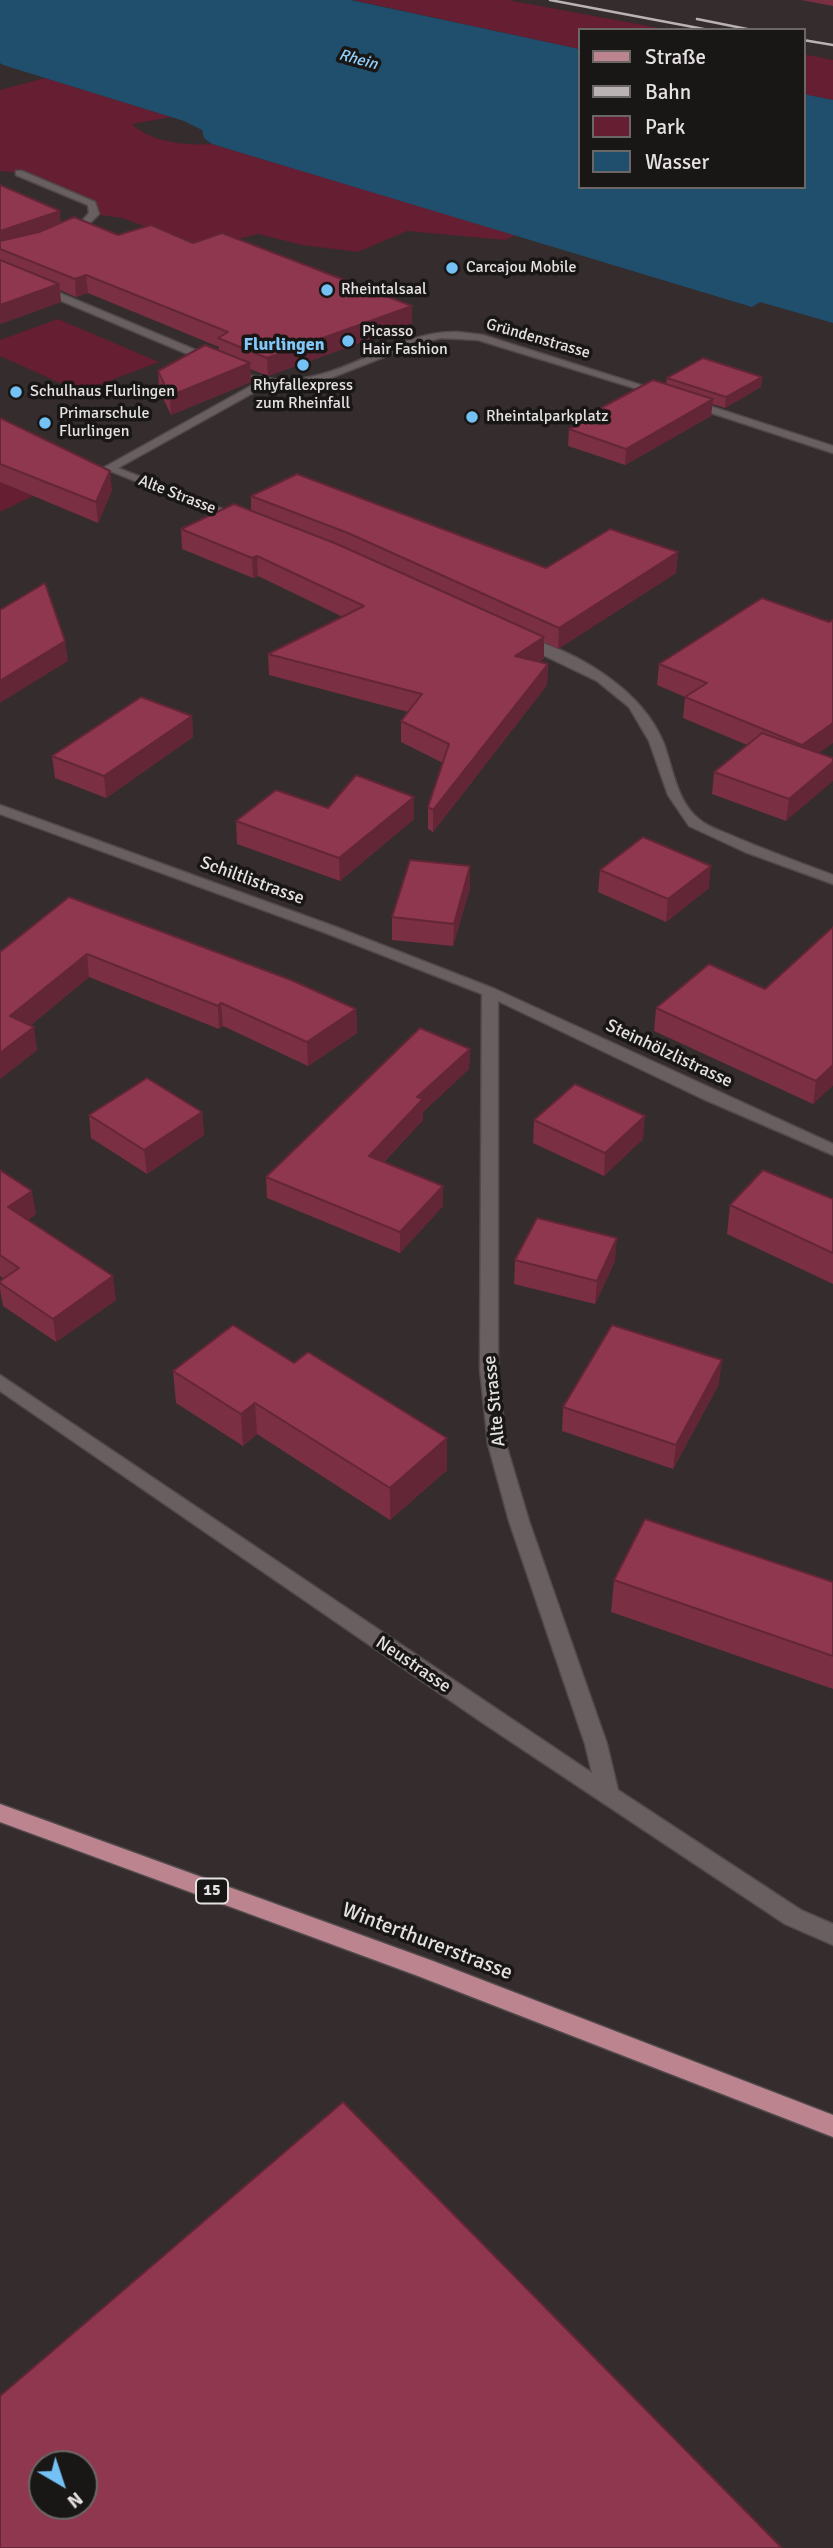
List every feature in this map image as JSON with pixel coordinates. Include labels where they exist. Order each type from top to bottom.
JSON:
[{"type":"main road","name":"Winterthurerstrasse","points":[[0,1813],[436,1972],[833,2126]]},
{"type":"street","points":[[19,173],[92,204],[94,214],[83,225],[50,239]]},
{"type":"street","points":[[0,271],[228,368]]},
{"type":"street","name":"Gründenstrasse","points":[[239,372],[265,382],[292,383],[321,378],[430,337],[453,335],[479,337],[669,396]]},
{"type":"street","name":"Alte Strasse","points":[[252,524],[109,468],[265,382]]},
{"type":"street","points":[[682,400],[833,450]]},
{"type":"street","points":[[512,635],[584,669],[618,689],[640,710],[655,739],[677,801],[695,824],[749,849],[833,880]]},
{"type":"street","name":"Schiltlistrasse","points":[[0,809],[318,925],[490,992]]},
{"type":"street","name":"Alte Strasse","points":[[490,992],[489,1369],[497,1444],[519,1521],[596,1744],[608,1794]]},
{"type":"street","name":"Steinhölzlistrasse","points":[[490,992],[833,1150]]},
{"type":"street","name":"Neustrasse","points":[[0,1382],[490,1717],[793,1917],[833,1935]]},
{"type":"green space","points":[[353,0],[508,0],[659,28],[578,28],[578,49]]},
{"type":"green space","points":[[805,54],[833,60],[833,100],[805,94]]},
{"type":"green space","points":[[45,78],[171,117],[132,124],[159,139],[212,144],[516,235],[505,240],[407,231],[358,252],[302,245],[258,234],[219,244],[190,243],[122,218],[94,214],[92,204],[19,173],[0,171],[0,90]]},
{"type":"green space","points":[[58,319],[159,362],[80,392],[0,356],[0,340]]},
{"type":"green space","points":[[0,463],[7,485],[33,496],[0,512]]},
{"type":"water","name":"Rhein","points":[[0,0],[351,0],[578,49],[578,189],[805,189],[805,94],[833,100],[833,323],[760,302],[752,307],[212,144],[204,138],[202,130],[184,121],[0,63]]},
{"type":"building","points":[[0,185],[60,211],[0,231]]},
{"type":"building","points":[[74,217],[118,235],[151,225],[193,243],[222,233],[412,306],[267,358],[218,338],[228,332],[86,275],[75,279],[0,249],[0,241],[39,232]]},
{"type":"building","points":[[0,260],[59,284],[0,305]]},
{"type":"building","points":[[205,345],[250,363],[170,396],[158,371]]},
{"type":"building","points":[[703,358],[762,377],[726,397],[667,378]]},
{"type":"building","points":[[653,380],[713,399],[626,449],[569,429],[606,410],[601,408]]},
{"type":"building","points":[[0,418],[110,471],[96,502],[0,464]]},
{"type":"building","points":[[297,474],[546,568],[610,529],[678,552],[559,628],[348,533],[251,496]]},
{"type":"building","points":[[234,504],[337,544],[544,637],[515,656],[548,664],[433,810],[428,807],[449,744],[401,721],[422,694],[268,654],[364,606],[257,556],[252,558],[181,529]]},
{"type":"building","points":[[45,583],[65,641],[0,681],[0,610]]},
{"type":"building","points":[[762,598],[829,622],[833,620],[833,723],[802,745],[685,697],[707,683],[659,664]]},
{"type":"building","points":[[141,697],[192,716],[104,776],[52,756]]},
{"type":"building","points":[[762,733],[833,758],[833,762],[789,799],[714,772]]},
{"type":"building","points":[[356,775],[414,797],[339,858],[236,821],[276,790],[328,808]]},
{"type":"building","points":[[643,837],[711,866],[668,899],[600,870]]},
{"type":"building","points":[[410,860],[470,866],[454,924],[392,917]]},
{"type":"building","points":[[69,897],[291,980],[356,1009],[307,1042],[221,1003],[218,1006],[87,954],[10,1016],[34,1027],[0,1053],[0,952]]},
{"type":"building","points":[[833,927],[833,1065],[816,1081],[656,1008],[709,964],[765,989]]},
{"type":"building","points":[[420,1028],[470,1049],[417,1097],[423,1099],[369,1156],[443,1186],[400,1232],[266,1177]]},
{"type":"building","points":[[147,1078],[202,1112],[144,1150],[89,1115]]},
{"type":"building","points":[[575,1084],[645,1116],[605,1153],[534,1120]]},
{"type":"building","points":[[0,1170],[32,1191],[8,1207],[113,1276],[53,1319],[0,1283],[19,1268],[0,1255]]},
{"type":"building","points":[[763,1170],[833,1199],[833,1253],[730,1205]]},
{"type":"building","points":[[537,1218],[617,1238],[597,1281],[515,1260]]},
{"type":"building","points":[[233,1325],[294,1363],[308,1352],[447,1438],[390,1488],[255,1403],[241,1414],[173,1371]]},
{"type":"building","points":[[612,1325],[722,1360],[676,1445],[563,1407]]},
{"type":"building","points":[[645,1519],[833,1582],[833,1656],[614,1580]]},
{"type":"building","points":[[343,2102],[782,2548],[0,2548],[0,2396]]},
{"type":"railway","points":[[550,0],[698,28]]},
{"type":"railway","points":[[697,19],[742,28]]},
{"type":"railway","points":[[805,40],[833,45]]},
{"type":"place","name":"Carcajou Mobile","points":[[452,268]]},
{"type":"place","name":"Rheintalsaal","points":[[327,290]]},
{"type":"place","name":"Picasso Hair Fashion","points":[[348,341]]},
{"type":"place","name":"Rhyfallexpress zum Rheinfall","points":[[303,365]]},
{"type":"place","name":"Schulhaus Flurlingen","points":[[16,392]]},
{"type":"place","name":"Rheintalparkplatz","points":[[472,417]]},
{"type":"place","name":"Primarschule Flurlingen","points":[[45,423]]},
{"type":"district","name":"Flurlingen","points":[[284,345]]}]
